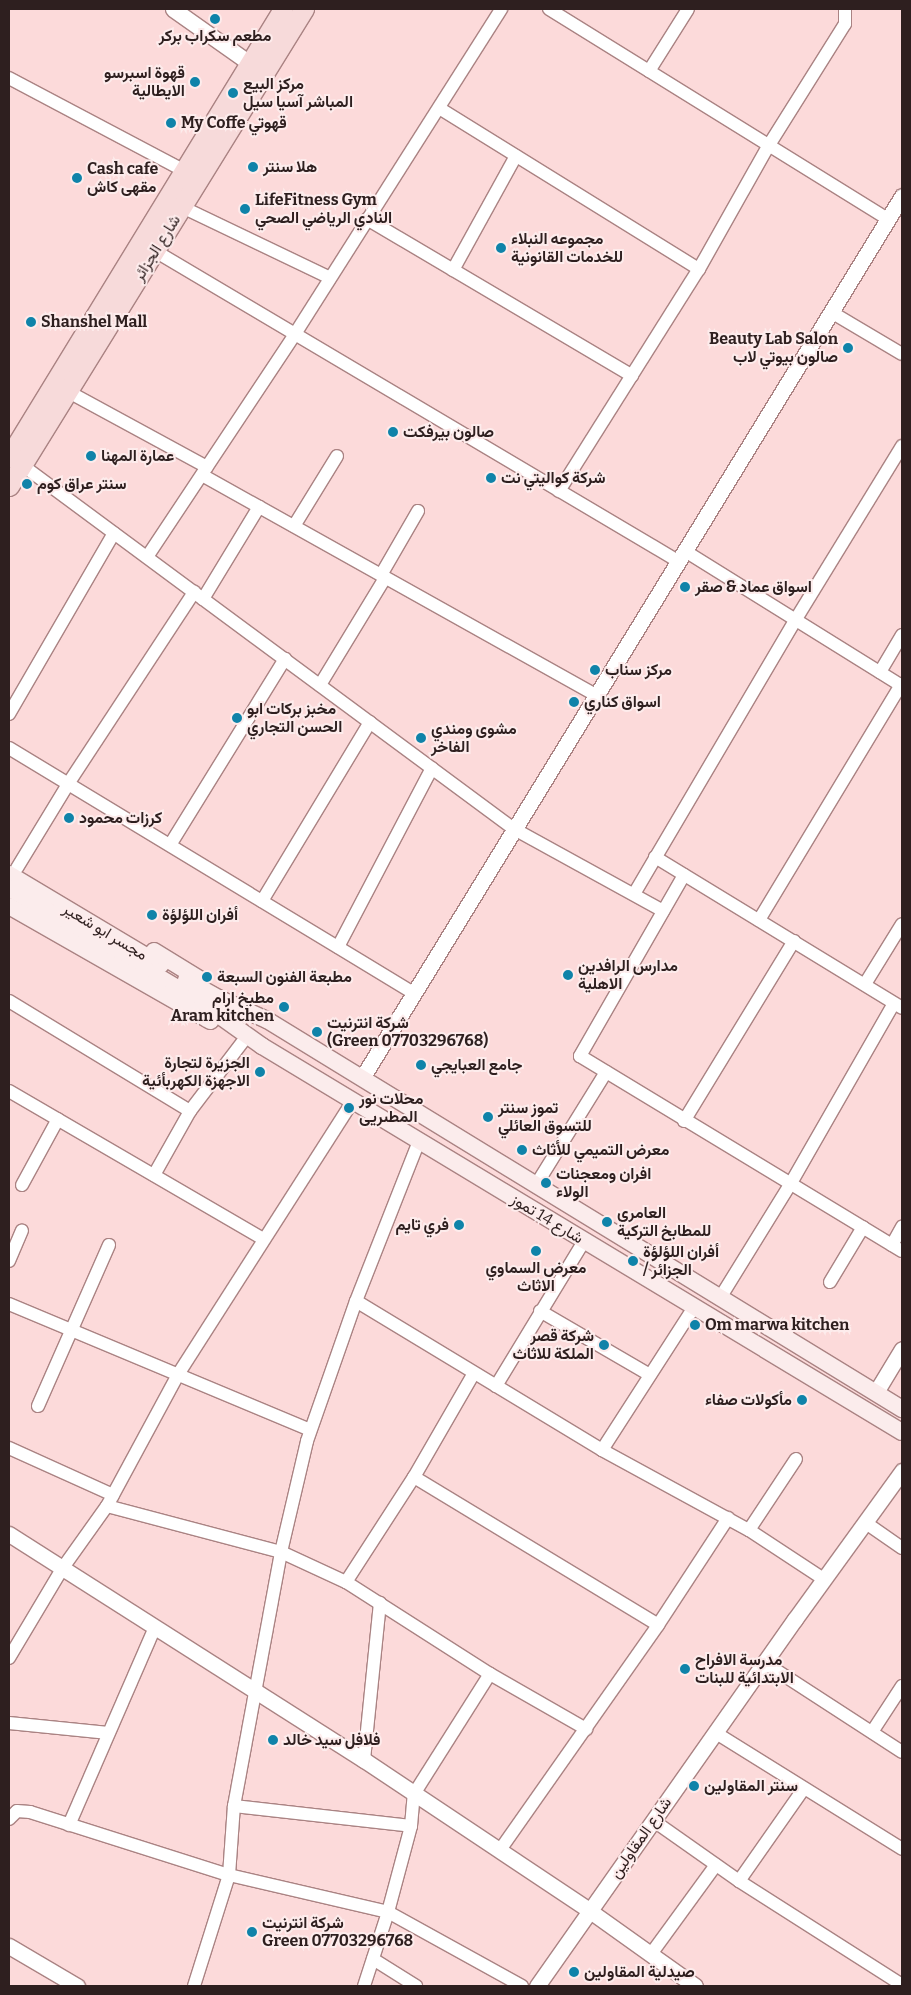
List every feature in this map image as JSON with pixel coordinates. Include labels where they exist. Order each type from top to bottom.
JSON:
[{"type":"main road","name":"شارع الجزائر","points":[[9,486],[15,461],[185,171],[283,9]]},
{"type":"main road","name":"شارع الجزائر","points":[[15,461],[68,391],[304,9]]},
{"type":"main road","name":"مجسر ابو شعير","points":[[11,868],[199,994]]},
{"type":"main road","points":[[11,868],[267,1020]]},
{"type":"main road","name":"مجسر ابو شعير","points":[[9,888],[199,994]]},
{"type":"main road","points":[[9,906],[244,1040],[262,1046]]},
{"type":"main road","name":"شارع 14 تموز","points":[[199,994],[267,1020],[902,1408]]},
{"type":"main road","name":"شارع 14 تموز","points":[[199,994],[262,1046],[902,1432]]},
{"type":"street","points":[[173,9],[250,64]]},
{"type":"street","points":[[147,557],[295,334],[501,9]]},
{"type":"street","points":[[548,9],[888,219]]},
{"type":"street","points":[[649,71],[688,9]]},
{"type":"street","points":[[560,491],[699,269],[769,145],[845,24],[845,9]]},
{"type":"street","points":[[9,78],[185,171]]},
{"type":"street","points":[[439,108],[699,269]]},
{"type":"street","points":[[452,270],[516,156]]},
{"type":"street","points":[[362,1078],[902,196]]},
{"type":"street","points":[[182,207],[330,278]]},
{"type":"street","points":[[368,219],[632,376]]},
{"type":"street","points":[[155,251],[560,491],[796,620],[902,685],[759,920]]},
{"type":"street","points":[[831,312],[902,354]]},
{"type":"street","points":[[68,391],[204,471],[259,507],[596,696]]},
{"type":"street","points":[[634,894],[796,620],[902,446]]},
{"type":"street","points":[[294,526],[337,456]]},
{"type":"street","points":[[15,461],[514,829],[663,911]]},
{"type":"street","points":[[11,868],[259,507]]},
{"type":"street","points":[[320,686],[418,511]]},
{"type":"street","points":[[9,714],[114,533]]},
{"type":"street","points":[[880,672],[902,635]]},
{"type":"street","points":[[170,845],[285,659]]},
{"type":"street","points":[[262,901],[370,722]]},
{"type":"street","points":[[9,748],[414,993]]},
{"type":"street","points":[[338,946],[432,768]]},
{"type":"street","points":[[655,857],[898,1005],[720,1298]]},
{"type":"street","points":[[684,874],[580,1056],[684,1121],[791,1183],[897,1248],[902,1227]]},
{"type":"street","points":[[865,984],[902,924]]},
{"type":"street","points":[[684,1121],[794,941]]},
{"type":"street","points":[[9,1001],[190,1111]]},
{"type":"street","points":[[154,1175],[190,1111],[244,1040]]},
{"type":"street","points":[[536,1185],[606,1072]]},
{"type":"street","points":[[9,1091],[263,1239]]},
{"type":"street","points":[[9,1658],[62,1569],[110,1500],[179,1373],[353,1101]]},
{"type":"street","points":[[22,1185],[58,1119]]},
{"type":"street","points":[[196,1986],[229,1875],[234,1806],[255,1689],[281,1552],[310,1430],[356,1301],[419,1141]]},
{"type":"street","points":[[830,1282],[863,1227]]},
{"type":"street","points":[[9,1261],[22,1230]]},
{"type":"street","points":[[496,1386],[584,1241]]},
{"type":"street","points":[[38,1406],[109,1246]]},
{"type":"street","points":[[356,1301],[602,1450],[750,1530],[825,1580]]},
{"type":"street","points":[[9,1304],[179,1373],[310,1430]]},
{"type":"street","points":[[602,1450],[694,1306]]},
{"type":"street","points":[[540,1312],[650,1375]]},
{"type":"street","points":[[876,1392],[902,1349]]},
{"type":"street","points":[[346,1582],[414,1477],[474,1373]]},
{"type":"street","points":[[9,1448],[110,1500],[281,1552],[346,1582],[490,1674],[586,1729]]},
{"type":"street","points":[[750,1530],[796,1459]]},
{"type":"street","name":"شارع المقاولين","points":[[538,1986],[902,1471]]},
{"type":"street","points":[[414,1477],[658,1625]]},
{"type":"street","points":[[500,1850],[658,1625],[728,1518]]},
{"type":"street","points":[[866,1523],[902,1548]]},
{"type":"street","points":[[9,1534],[364,1760],[590,1911],[695,1986]]},
{"type":"street","points":[[364,1760],[380,1603]]},
{"type":"street","points":[[69,1824],[155,1627]]},
{"type":"street","points":[[765,1663],[902,1752]]},
{"type":"street","points":[[364,1986],[388,1912],[411,1826],[414,1794],[490,1674]]},
{"type":"street","points":[[872,1732],[902,1686]]},
{"type":"street","points":[[9,1722],[109,1733]]},
{"type":"street","points":[[716,1733],[902,1849]]},
{"type":"street","points":[[739,1881],[804,1788]]},
{"type":"street","points":[[234,1806],[411,1826]]},
{"type":"street","points":[[9,1819],[17,1810],[30,1812],[229,1875],[388,1912],[522,1986]]},
{"type":"street","points":[[654,1821],[739,1881],[902,1985]]},
{"type":"street","points":[[651,1954],[716,1864]]},
{"type":"street","points":[[9,1946],[77,1986]]},
{"type":"street","points":[[373,1959],[416,1986]]},
{"type":"place","name":"مطعم سكراب بركر","points":[[215,19]]},
{"type":"place","name":"قهوة اسبرسو الايطالية","points":[[195,82]]},
{"type":"place","name":"مركز البيع المباشر آسيا سيل","points":[[233,93]]},
{"type":"place","name":"My Coffe قهوتي","points":[[171,123]]},
{"type":"place","name":"هلا سنتر","points":[[253,167]]},
{"type":"place","name":"Cash cafe مقهى كاش","points":[[77,178]]},
{"type":"place","name":"LifeFitness Gym النادي الرياضي الصحي","points":[[245,209]]},
{"type":"place","name":"مجموعه النبلاء للخدمات القانونية","points":[[501,248]]},
{"type":"place","name":"Shanshel Mall","points":[[31,322]]},
{"type":"place","name":"Beauty Lab Salon صالون بيوتي لاب","points":[[848,348]]},
{"type":"place","name":"صالون بيرفكت","points":[[393,432]]},
{"type":"place","name":"عمارة المهنا","points":[[91,456]]},
{"type":"place","name":"شركة كواليتي نت","points":[[491,478]]},
{"type":"place","name":"سنتر عراق كوم","points":[[27,484]]},
{"type":"place","name":"اسواق عماد & صقر","points":[[685,587]]},
{"type":"place","name":"مركز سناب","points":[[595,670]]},
{"type":"place","name":"اسواق كناري","points":[[574,702]]},
{"type":"place","name":"مخبز بركات ابو الحسن التجاري","points":[[237,718]]},
{"type":"place","name":"مشوى ومندي الفاخر","points":[[421,738]]},
{"type":"place","name":"كرزات محمود","points":[[69,818]]},
{"type":"place","name":"أفران اللؤلؤة","points":[[152,915]]},
{"type":"place","name":"مدارس الرافدين اﻻهلية","points":[[568,975]]},
{"type":"place","name":"مطبعة الفنون السبعة","points":[[207,977]]},
{"type":"place","name":"مطبخ ارام Aram kitchen","points":[[284,1007]]},
{"type":"place","name":"شركة انترنيت (Green 07703296768)","points":[[317,1032]]},
{"type":"place","name":"جامع العبايجي","points":[[421,1065]]},
{"type":"place","name":"الجزيرة لتجارة الاجهزة الكهربأئية","points":[[260,1072]]},
{"type":"place","name":"محلات نور المطىريى","points":[[349,1108]]},
{"type":"place","name":"تموز سنتر للتسوق العائلي","points":[[488,1117]]},
{"type":"place","name":"معرض التميمي للأثاث","points":[[522,1150]]},
{"type":"place","name":"افران ومعجنات الولاء","points":[[546,1183]]},
{"type":"place","name":"العامري للمطابخ التركية","points":[[607,1222]]},
{"type":"place","name":"فري تايم","points":[[459,1225]]},
{"type":"place","name":"معرض السماوي الاثاث","points":[[536,1251]]},
{"type":"place","name":"أفران اللؤلؤة / الجزائر","points":[[633,1261]]},
{"type":"place","name":"Om marwa kitchen","points":[[695,1325]]},
{"type":"place","name":"شركة قصر الملكة للاثاث","points":[[604,1345]]},
{"type":"place","name":"مأكولات صفاء","points":[[802,1400]]},
{"type":"place","name":"مدرسة اﻻفراح اﻻبتدائية للبنات","points":[[685,1669]]},
{"type":"place","name":"فلافل سيد خالد","points":[[273,1740]]},
{"type":"place","name":"سنتر المقاولين","points":[[694,1786]]},
{"type":"place","name":"شركة انترنيت Green 07703296768","points":[[252,1932]]},
{"type":"place","name":"صيدلية المقاولين","points":[[574,1972]]}]
